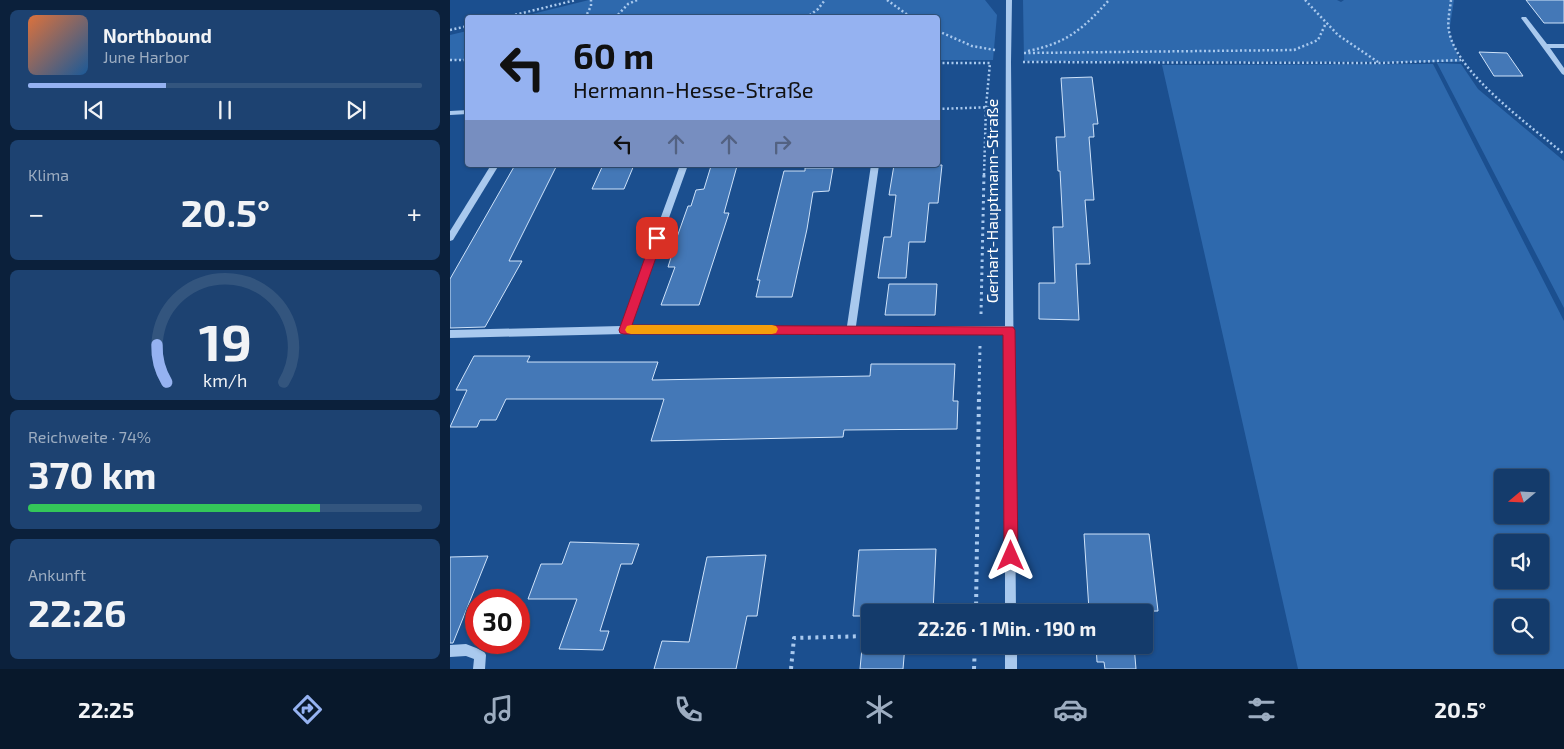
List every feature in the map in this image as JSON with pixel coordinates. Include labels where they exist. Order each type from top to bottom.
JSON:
[{"type":"street","points":[[1002,0],[1009,8]]},
{"type":"street","name":"Gerhart-Hauptmann-Straße","points":[[1009,0],[1011,604]]},
{"type":"street","points":[[1524,18],[1564,73]]},
{"type":"street","points":[[1545,46],[1564,46]]},
{"type":"street","points":[[452,113],[465,112]]},
{"type":"street","points":[[450,238],[494,167]]},
{"type":"street","points":[[624,330],[683,167]]},
{"type":"street","points":[[850,329],[875,167]]},
{"type":"street","points":[[450,334],[624,330],[1009,330]]},
{"type":"street","points":[[450,651],[466,650],[480,655],[479,669]]},
{"type":"street","points":[[1011,654],[1011,669]]},
{"type":"path","points":[[514,15],[576,0]]},
{"type":"path","points":[[586,15],[591,6],[591,0]]},
{"type":"path","points":[[618,15],[628,4],[638,0]]},
{"type":"path","points":[[810,15],[825,0]]},
{"type":"path","points":[[886,0],[908,15]]},
{"type":"path","points":[[1109,0],[1087,25],[1052,46],[1018,53],[1294,50],[1318,40],[1326,24]]},
{"type":"path","points":[[1306,0],[1317,9],[1326,24],[1352,47],[1380,63]]},
{"type":"path","points":[[1451,0],[1449,31],[1461,60],[1502,102],[1564,154]]},
{"type":"path","points":[[450,30],[465,27]]},
{"type":"path","points":[[940,32],[972,46],[1008,53]]},
{"type":"path","points":[[450,60],[465,60]]},
{"type":"path","points":[[1023,62],[1380,63],[1461,60]]},
{"type":"path","points":[[940,63],[996,62]]},
{"type":"path","points":[[940,109],[1008,107]]},
{"type":"path","points":[[791,669],[794,638],[861,636]]},
{"type":"path","points":[[974,669],[975,654]]},
{"type":"shaded area","points":[[589,0],[985,0],[997,15],[993,60],[940,60],[940,15],[528,15]]},
{"type":"shaded area","points":[[1023,0],[1337,0],[1341,2],[1344,0],[1454,0],[1449,32],[1460,62],[1024,61]]},
{"type":"shaded area","points":[[465,31],[465,60],[450,60],[450,35]]},
{"type":"shaded area","points":[[1437,63],[1461,64],[1478,89],[1564,161],[1564,308]]},
{"type":"shaded area","points":[[1433,64],[1564,321],[1564,669],[1298,669],[1162,65]]},
{"type":"building","points":[[1526,0],[1564,0],[1564,23],[1544,23]]},
{"type":"building","points":[[1479,52],[1507,53],[1523,76],[1494,76]]},
{"type":"building","points":[[1092,77],[1098,124],[1093,124],[1094,137],[1089,137],[1094,200],[1085,200],[1090,264],[1076,264],[1079,320],[1039,319],[1039,283],[1055,283],[1053,227],[1063,227],[1056,137],[1065,137],[1061,78]]},
{"type":"building","points":[[942,165],[938,203],[929,203],[925,242],[909,242],[906,278],[878,278],[884,237],[891,237],[896,195],[889,195],[894,167],[940,167]]},
{"type":"building","points":[[514,167],[556,167],[509,261],[522,261],[485,327],[450,328],[450,279]]},
{"type":"building","points":[[602,167],[633,167],[624,189],[592,189]]},
{"type":"building","points":[[711,167],[737,167],[724,213],[729,213],[699,305],[661,305],[675,267],[668,267],[671,254],[688,206],[691,206],[696,190],[704,189]]},
{"type":"building","points":[[805,168],[833,168],[829,191],[813,192],[792,297],[756,297],[760,280],[757,280],[784,171],[805,171]]},
{"type":"building","points":[[889,284],[937,284],[935,315],[885,315]]},
{"type":"building","points":[[474,356],[530,356],[527,362],[658,362],[652,380],[870,376],[871,364],[955,364],[953,401],[958,401],[957,429],[844,430],[843,437],[651,441],[664,399],[506,399],[496,420],[480,420],[477,427],[450,427],[467,390],[456,390]]},
{"type":"building","points":[[1084,534],[1149,534],[1158,611],[1153,611],[1153,604],[1089,604]]},
{"type":"building","points":[[570,542],[639,544],[632,564],[621,564],[600,631],[609,631],[603,650],[559,649],[577,599],[530,599],[530,594],[541,564],[562,564]]},
{"type":"building","points":[[936,549],[933,604],[861,604],[861,616],[853,616],[859,550]]},
{"type":"building","points":[[766,555],[757,616],[747,616],[736,669],[654,669],[662,641],[689,642],[707,557]]},
{"type":"building","points":[[488,556],[475,589],[465,589],[465,613],[453,643],[450,643],[450,557]]},
{"type":"building","points":[[861,654],[904,654],[903,669],[860,669]]},
{"type":"building","points":[[1097,654],[1135,654],[1136,669],[1105,669],[1104,662],[1097,662]]},
{"type":"slow traffic","points":[[631,330],[772,329]]},
{"type":"route","points":[[657,238],[624,330],[1009,330],[1011,556]]}]
